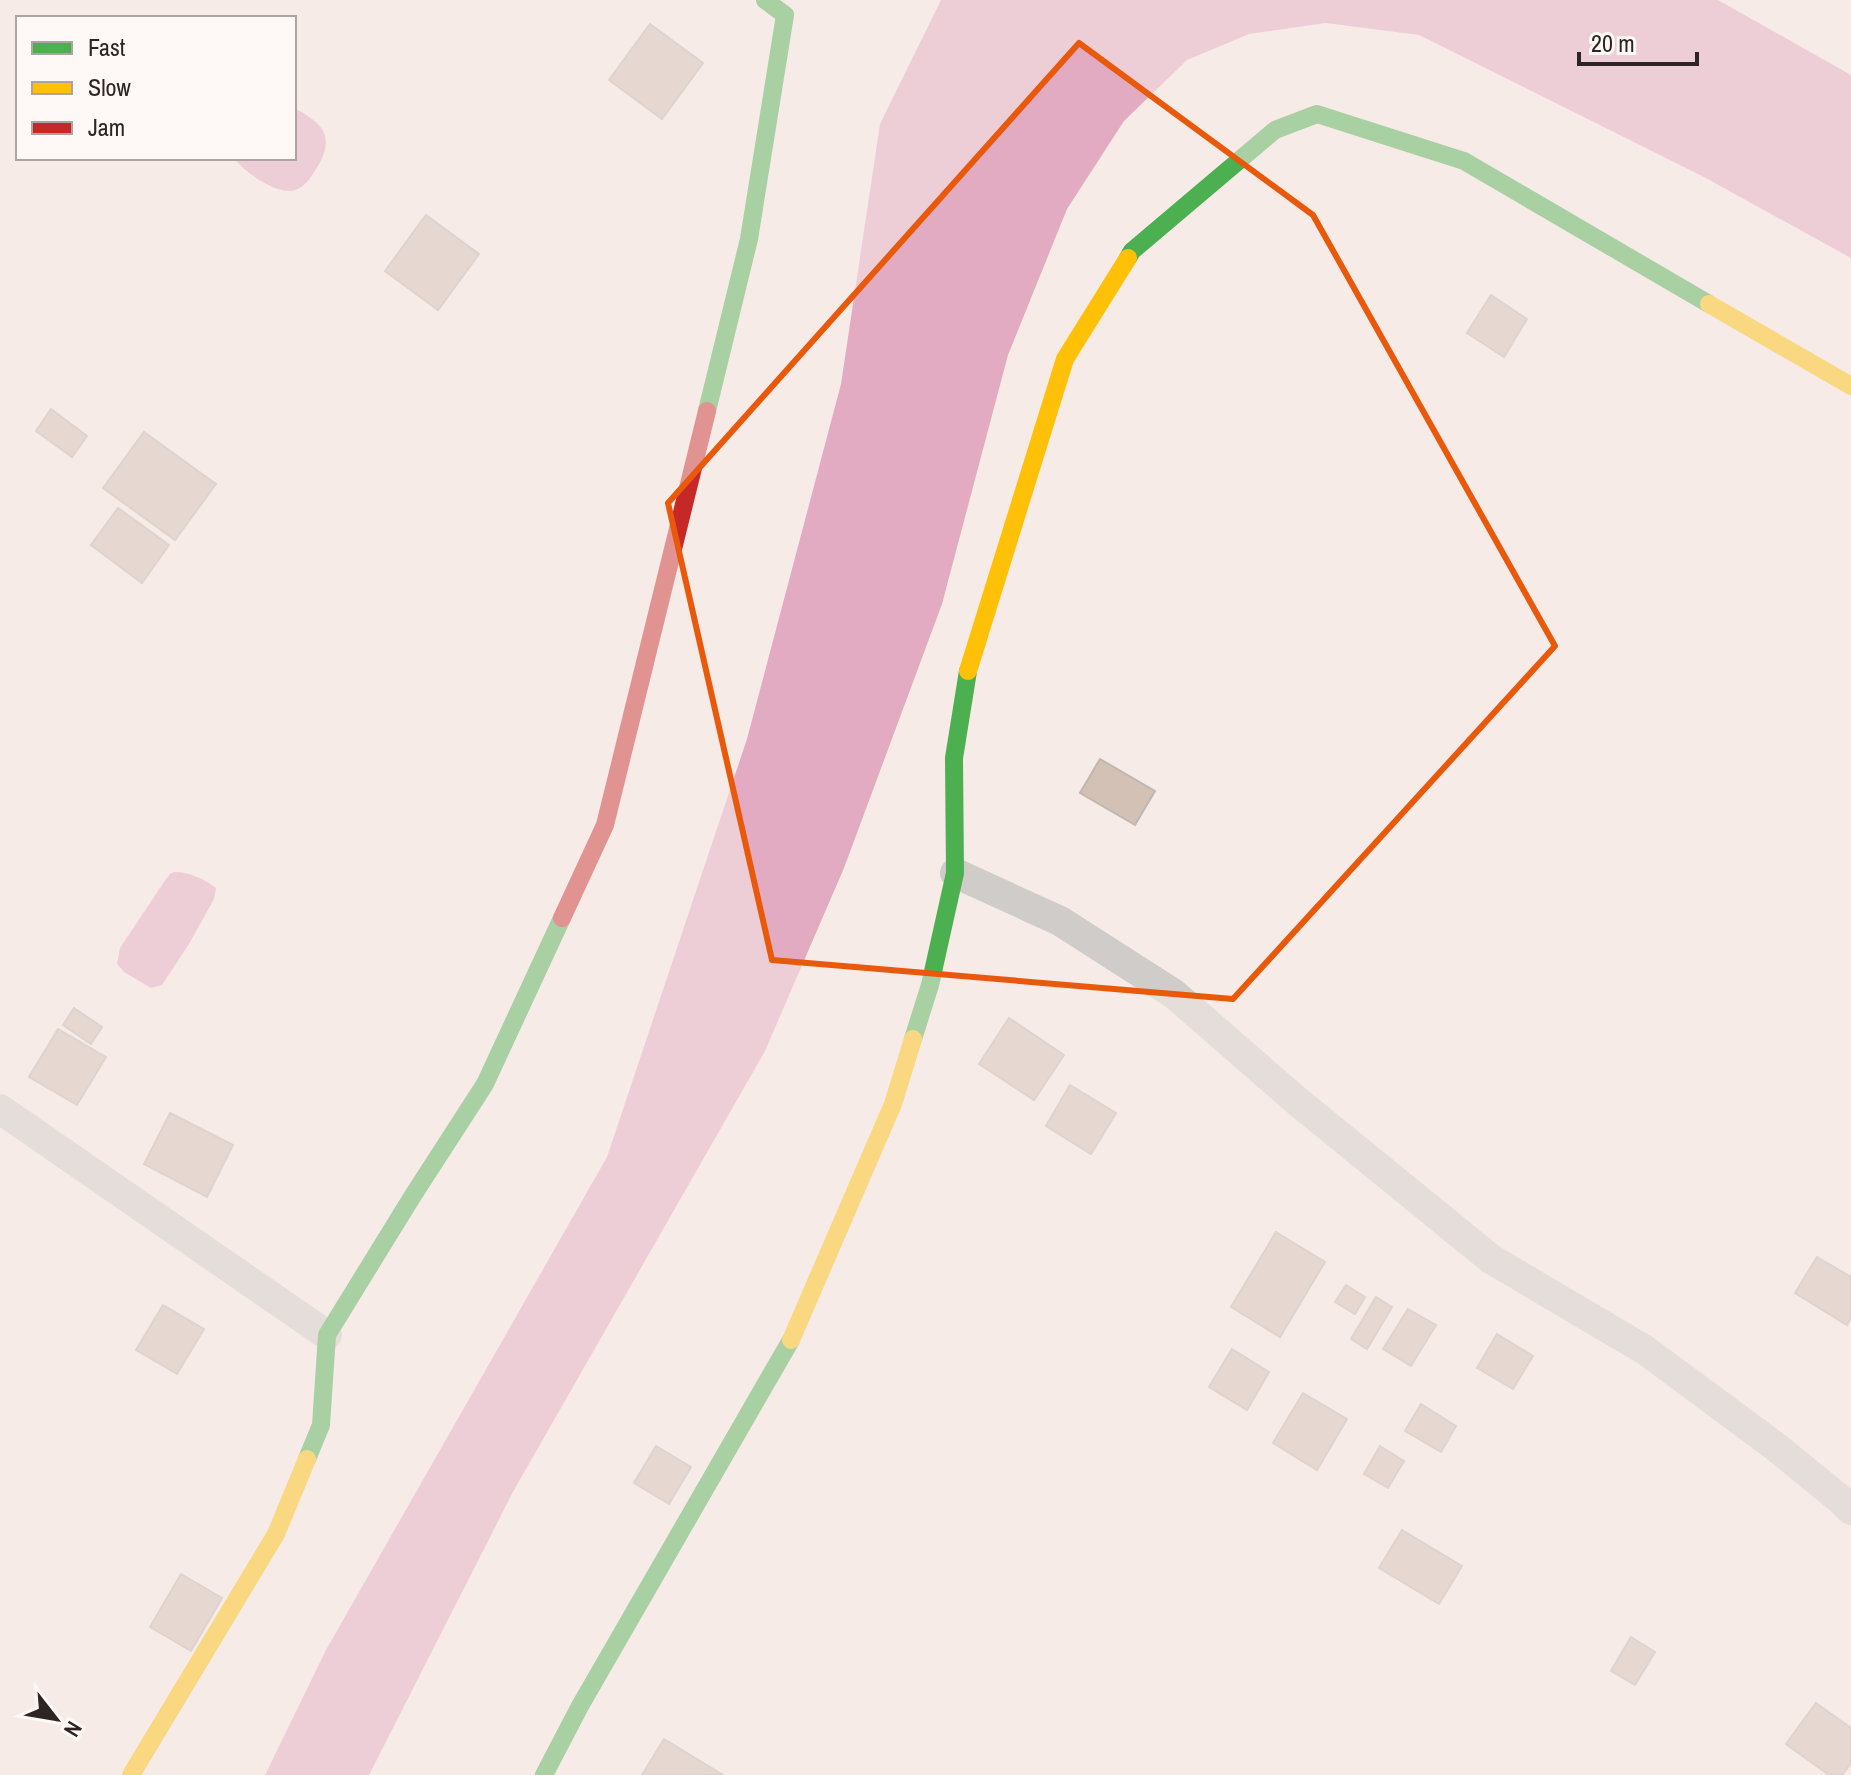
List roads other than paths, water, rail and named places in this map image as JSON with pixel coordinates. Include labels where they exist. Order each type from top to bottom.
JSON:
[{"type":"street","points":[[131,1775],[276,1534],[321,1425],[327,1335],[485,1084],[605,825],[749,239],[781,5]]},
{"type":"street","points":[[544,1775],[580,1706],[792,1338],[893,1104],[930,985],[955,873],[954,758],[969,662],[1065,359],[1132,251],[1275,130],[1317,114],[1464,161],[1851,386]]},
{"type":"street","points":[[955,873],[1060,921],[1174,994],[1297,1101],[1491,1259],[1645,1350],[1776,1447],[1851,1510]]},
{"type":"street","points":[[0,1109],[327,1335]]}]
